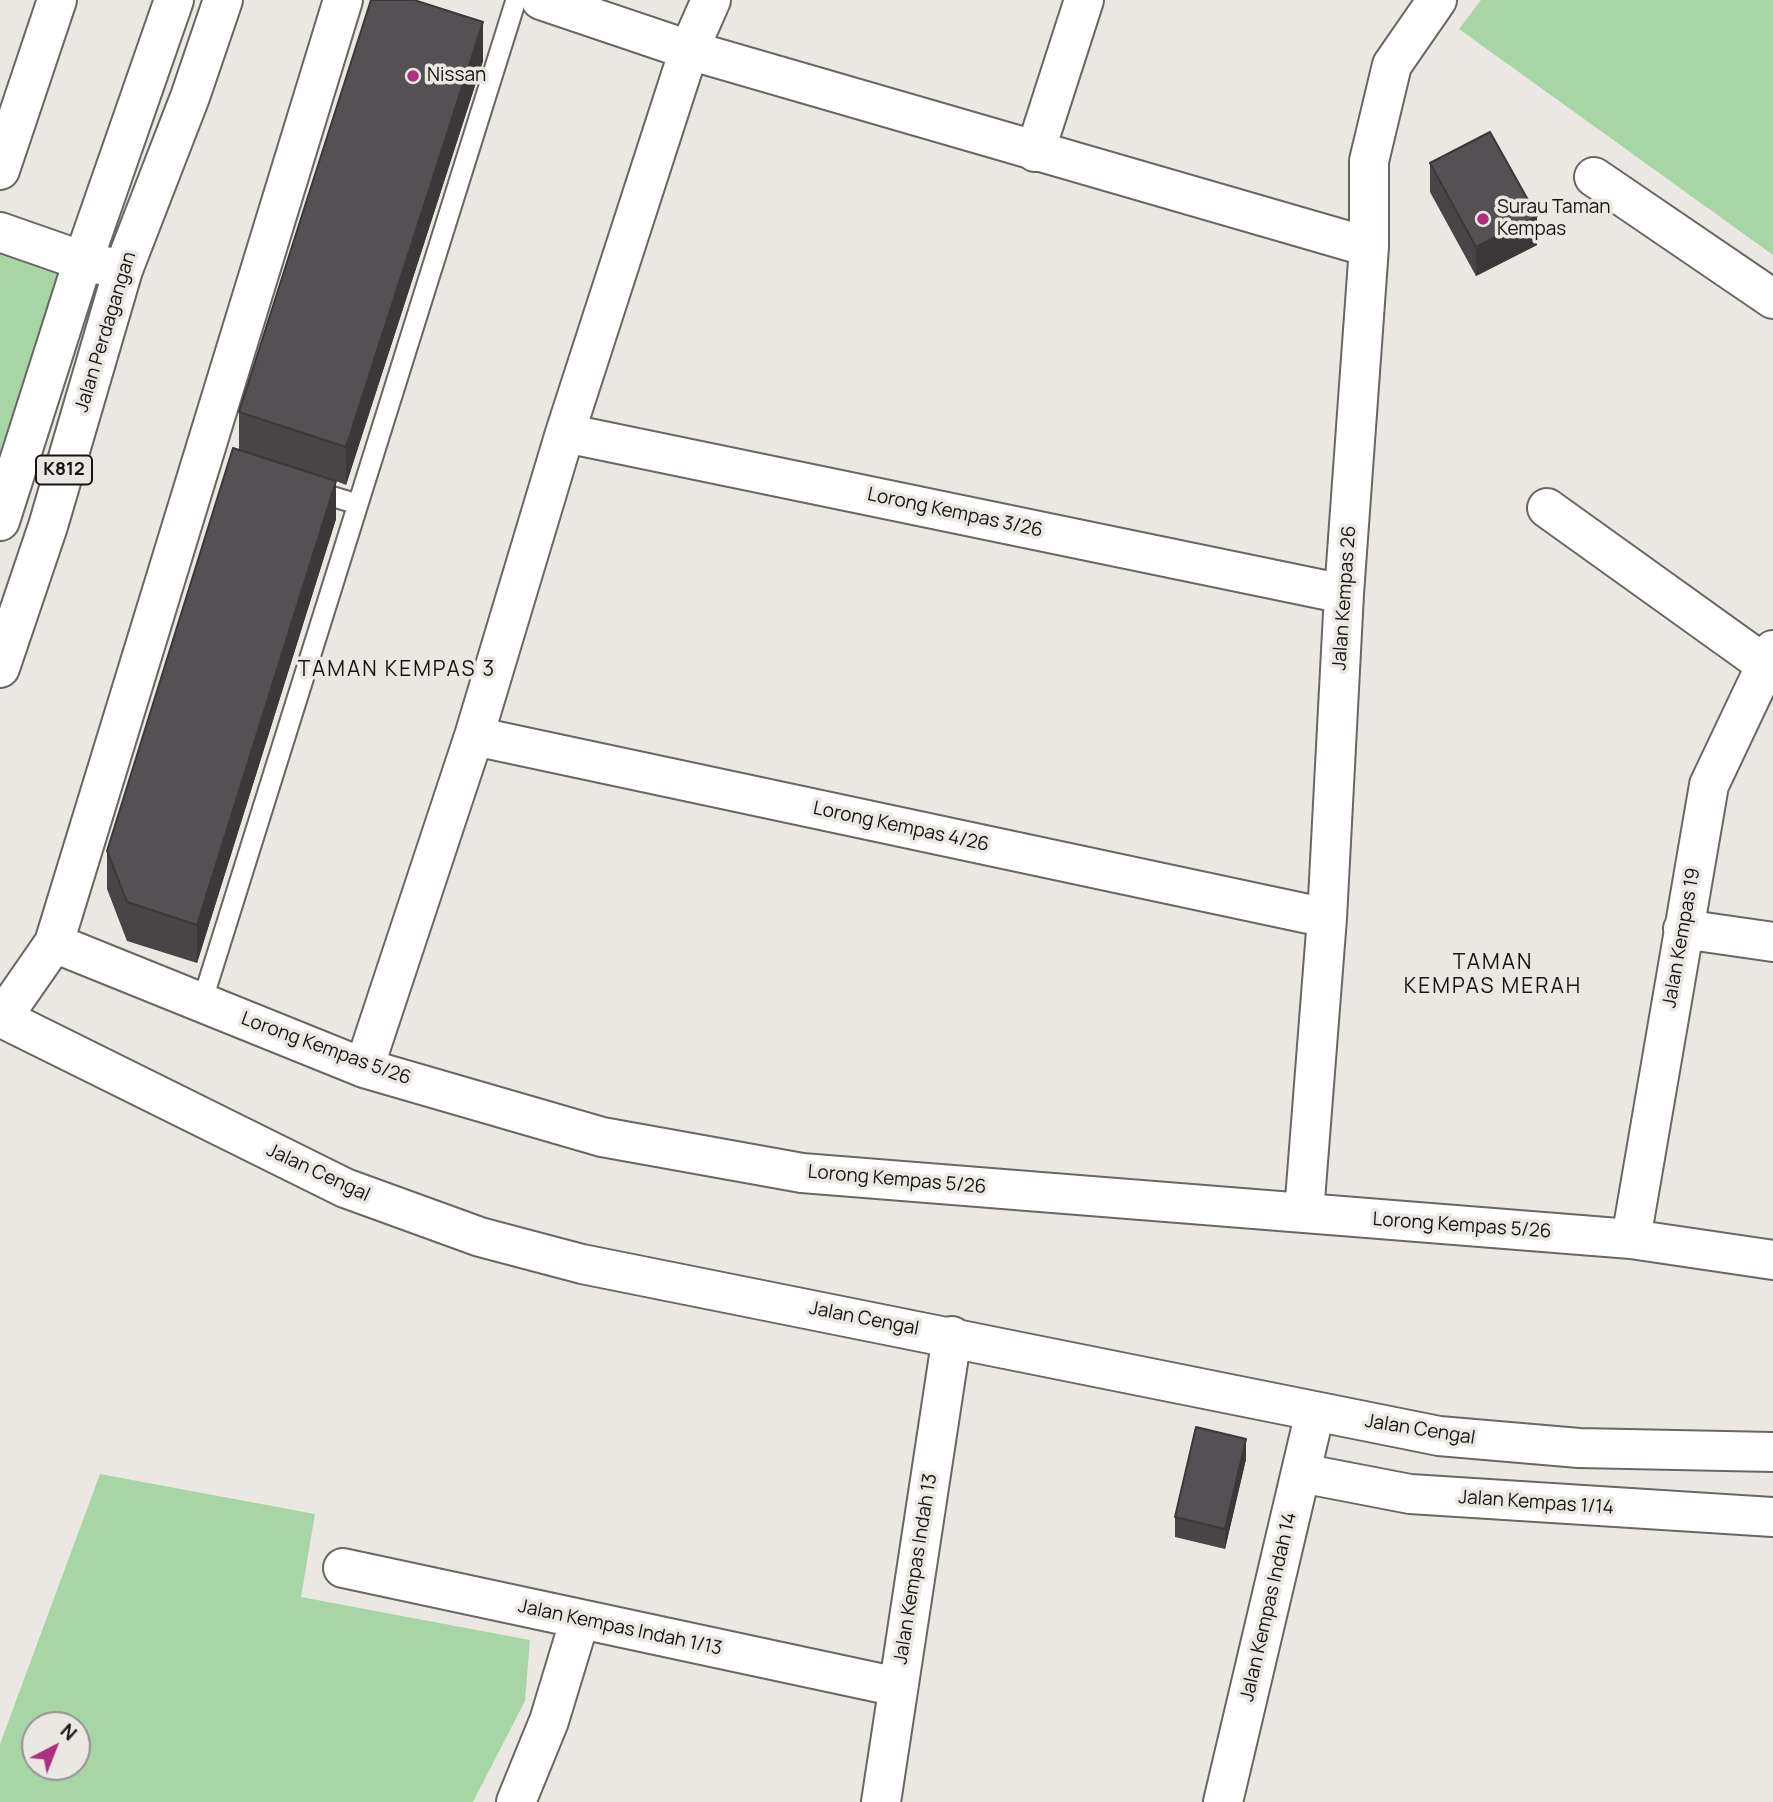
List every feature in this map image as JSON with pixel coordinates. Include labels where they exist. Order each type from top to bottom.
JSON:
[{"type":"street","points":[[0,170],[57,0]]},
{"type":"street","name":"K812","points":[[0,521],[83,261],[174,0]]},
{"type":"street","name":"Jalan Perdagangan","points":[[0,668],[48,526],[123,270],[190,97],[223,0]]},
{"type":"street","points":[[1,1017],[54,943],[209,458],[343,0]]},
{"type":"street","points":[[541,0],[689,50],[1369,247]]},
{"type":"street","points":[[364,1068],[474,736],[565,433],[689,50],[711,0]]},
{"type":"street","points":[[1035,152],[1084,0]]},
{"type":"street","name":"Jalan Kempas 26","points":[[1304,1213],[1328,918],[1345,594],[1369,247],[1369,161],[1392,65],[1437,0]]},
{"type":"street","points":[[1594,177],[1773,299]]},
{"type":"street","points":[[0,232],[83,261],[123,270]]},
{"type":"street","name":"Lorong Kempas 3/26","points":[[565,433],[1345,594]]},
{"type":"street","points":[[1547,508],[1769,658]]},
{"type":"street","name":"Jalan Kempas 19","points":[[1631,1239],[1709,785],[1769,658]]},
{"type":"street","name":"Lorong Kempas 4/26","points":[[474,736],[1328,918]]},
{"type":"street","points":[[1683,929],[1773,942]]},
{"type":"street","name":"Lorong Kempas 5/26","points":[[54,943],[364,1068],[602,1137],[802,1173],[1631,1239],[1773,1260]]},
{"type":"street","name":"Jalan Cengal","points":[[1,1017],[345,1188],[404,1212],[480,1237],[582,1264],[952,1336],[1439,1436],[1579,1448],[1773,1452]]},
{"type":"street","name":"Jalan Kempas Indah 13","points":[[881,1802],[952,1336]]},
{"type":"street","name":"Jalan Kempas Indah 14","points":[[1223,1802],[1315,1412]]},
{"type":"street","name":"Jalan Kempas 1/14","points":[[1301,1473],[1410,1494],[1773,1517]]},
{"type":"street","name":"Jalan Kempas Indah 1/13","points":[[343,1568],[898,1687]]},
{"type":"street","points":[[516,1802],[550,1721],[580,1619]]},
{"type":"lane","points":[[202,1002],[516,0]]},
{"type":"lane","points":[[293,484],[357,504]]},
{"type":"green space","points":[[1481,0],[1773,0],[1773,255],[1459,29]]},
{"type":"green space","points":[[0,232],[83,261],[0,522]]},
{"type":"green space","points":[[100,1474],[315,1514],[301,1597],[530,1640],[525,1701],[473,1802],[0,1802],[0,1744]]},
{"type":"building","points":[[371,0],[414,0],[483,22],[346,447],[239,412]]},
{"type":"building","points":[[1490,132],[1537,216],[1476,247],[1430,163]]},
{"type":"building","points":[[233,448],[336,481],[197,925],[127,902],[107,851]]},
{"type":"building","points":[[1196,1427],[1246,1439],[1225,1529],[1175,1517]]},
{"type":"place","name":"Nissan","points":[[413,76]]},
{"type":"place","name":"Surau Taman Kempas","points":[[1483,219]]},
{"type":"district","name":"TAMAN KEMPAS 3","points":[[397,670]]},
{"type":"district","name":"TAMAN KEMPAS MERAH","points":[[1493,975]]}]
